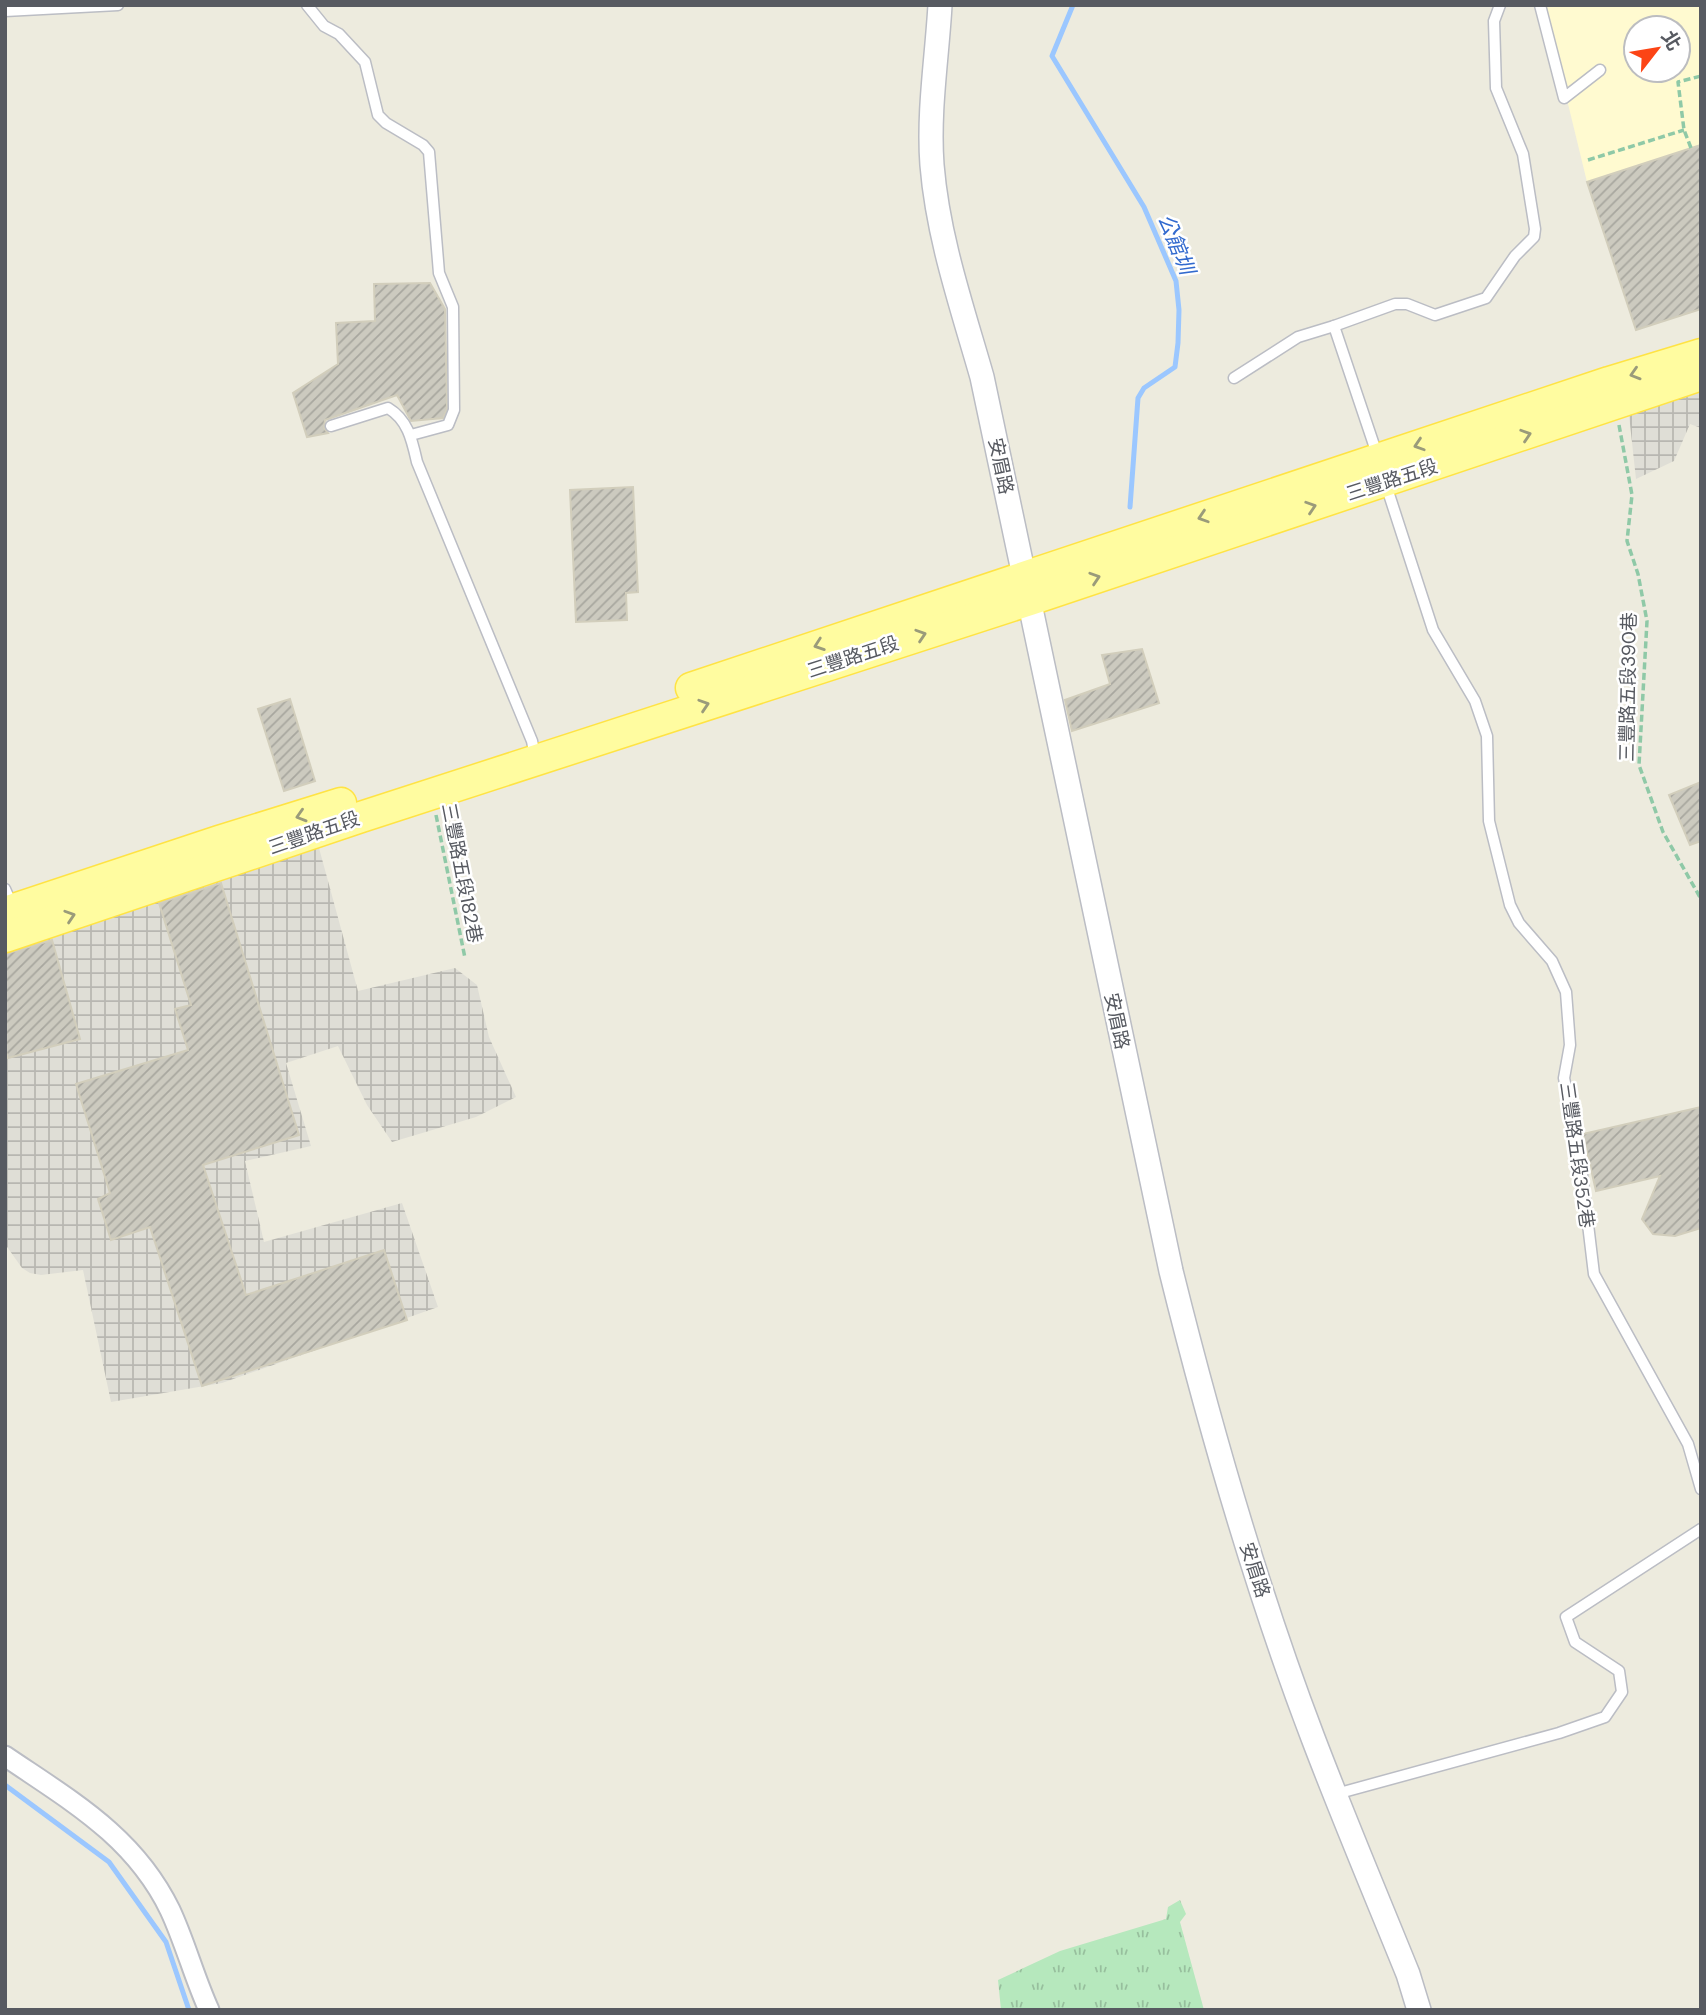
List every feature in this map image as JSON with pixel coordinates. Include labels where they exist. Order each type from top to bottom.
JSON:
[{"type":"main road","name":"三豐路五段","points":[[1382,470],[1609,382],[1701,354]]},
{"type":"main road","name":"三豐路五段","points":[[10,916],[219,841],[534,750],[1382,470],[1615,405],[1701,375]]},
{"type":"main road","name":"三豐路五段","points":[[10,916],[432,794],[534,750]]},
{"type":"street","name":"安眉路","points":[[940,5],[931,126],[933,165],[944,243],[982,377],[1171,1271],[1243,1533],[1312,1737],[1408,1974],[1419,2010]]},
{"type":"street","points":[[5,1756],[100,1821],[143,1865],[170,1910],[209,2010]]},
{"type":"lane","points":[[5,11],[118,5]]},
{"type":"lane","points":[[307,5],[324,26],[339,34],[365,62],[378,115],[386,123],[423,145],[429,152],[439,273],[453,307],[454,410],[448,425],[411,435]]},
{"type":"lane","points":[[1234,378],[1298,337],[1334,327],[1395,304],[1407,304],[1435,315],[1486,299],[1515,256],[1534,237],[1523,154],[1496,88],[1494,21],[1500,5]]},
{"type":"lane","points":[[1540,5],[1564,97],[1600,70]]},
{"type":"lane","name":"三豐路五段352巷","points":[[1334,327],[1433,631],[1475,701],[1487,736],[1489,821],[1510,905],[1519,923],[1552,961],[1566,992],[1570,1045],[1564,1078],[1580,1158],[1594,1274],[1688,1444],[1701,1489]]},
{"type":"lane","points":[[331,426],[388,408],[398,414],[411,435],[417,462],[534,750]]},
{"type":"lane","points":[[1335,1794],[1605,1717],[1622,1692],[1619,1671],[1576,1642],[1566,1617],[1701,1529]]},
{"type":"path","points":[[1691,148],[1684,130],[1678,82],[1701,76]]},
{"type":"path","points":[[1588,160],[1684,130]]},
{"type":"path","name":"三豐路五段390巷","points":[[1615,405],[1632,495],[1627,541],[1639,574],[1647,621],[1639,765],[1663,832],[1701,900]]},
{"type":"path","name":"三豐路五段182巷","points":[[432,794],[465,958]]},
{"type":"shaded area","points":[[1544,5],[1701,5],[1701,145],[1587,182]]},
{"type":"shaded area","points":[[1701,392],[1701,428],[1690,424],[1674,461],[1636,479],[1629,415]]},
{"type":"shaded area","points":[[319,848],[358,991],[455,968],[477,985],[489,1037],[516,1097],[476,1117],[392,1142],[367,1105],[338,1046],[286,1063],[311,1146],[245,1161],[264,1242],[402,1203],[438,1307],[222,1383],[111,1402],[83,1270],[41,1275],[30,1273],[22,1268],[5,1244],[5,950]]},
{"type":"green space","points":[[1180,1900],[1186,1914],[1180,1922],[1204,2010],[1001,2010],[998,1980],[1060,1951],[1166,1919],[1168,1907]]},
{"type":"building","points":[[1701,145],[1701,309],[1636,330],[1587,182]]},
{"type":"building","points":[[430,283],[445,309],[447,409],[443,418],[411,421],[397,395],[325,420],[324,428],[328,433],[307,437],[293,393],[338,364],[336,323],[375,321],[374,284]]},
{"type":"building","points":[[633,487],[638,592],[626,593],[627,620],[576,622],[570,490]]},
{"type":"building","points":[[1142,649],[1159,703],[1072,731],[1065,700],[1110,684],[1102,655]]},
{"type":"building","points":[[290,699],[315,781],[284,791],[258,709]]},
{"type":"building","points":[[1701,782],[1701,841],[1690,845],[1669,795]]},
{"type":"building","points":[[221,883],[299,1135],[203,1165],[246,1295],[384,1250],[407,1320],[202,1386],[150,1227],[111,1240],[98,1199],[110,1193],[76,1084],[188,1050],[175,1009],[191,1005],[159,903]]},
{"type":"building","points":[[52,940],[80,1039],[8,1058],[5,1049],[5,954]]},
{"type":"building","points":[[1701,1107],[1701,1228],[1675,1236],[1653,1234],[1642,1219],[1660,1176],[1596,1191],[1583,1134]]},
{"type":"waterway","name":"公館圳","points":[[1073,5],[1052,56],[1144,207],[1176,281],[1179,310],[1175,367],[1144,388],[1138,398],[1130,507]]},
{"type":"waterway","points":[[5,1785],[109,1862],[166,1942],[189,2010]]}]
